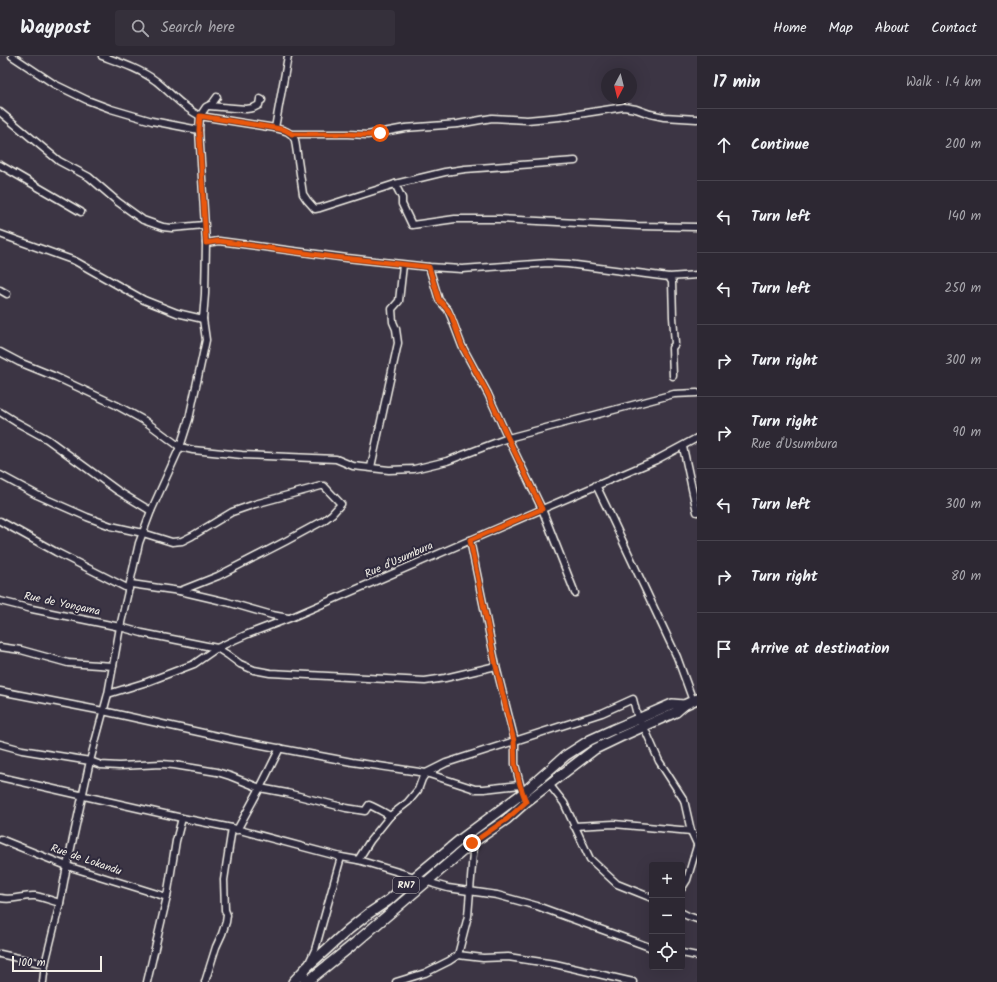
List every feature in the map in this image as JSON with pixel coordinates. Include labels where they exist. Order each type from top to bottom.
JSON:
[{"type":"main road","name":"RN7","points":[[293,982],[307,967],[348,930],[389,900],[415,876],[521,789],[565,756],[590,740],[612,730],[676,712],[684,705],[695,700]]},
{"type":"main road","name":"RN7","points":[[308,982],[472,843],[507,819],[526,802],[595,749],[620,737],[641,723]]},
{"type":"main road","points":[[590,740],[595,749]]},
{"type":"street","points":[[12,56],[54,84],[86,100],[152,121],[199,130]]},
{"type":"street","points":[[102,56],[142,71],[192,112],[200,116],[275,128],[285,130],[292,134],[368,135],[405,128],[458,124],[492,118],[527,120],[559,117],[624,107],[664,117],[697,119]]},
{"type":"street","points":[[275,128],[288,56]]},
{"type":"street","points":[[42,982],[90,761],[108,694],[120,627],[139,543],[151,511],[180,447],[189,419],[206,340],[203,319],[206,243],[199,130],[200,116],[206,107],[212,104],[217,97]]},
{"type":"street","points":[[208,106],[246,109],[253,108],[258,105],[260,99],[262,100]]},
{"type":"street","points":[[0,112],[59,161],[89,177],[118,202],[143,220],[163,227],[172,228],[204,225]]},
{"type":"street","points":[[292,134],[295,140],[303,194],[315,209],[395,184],[465,169],[575,161]]},
{"type":"street","points":[[0,165],[81,212]]},
{"type":"street","points":[[395,184],[412,225],[455,219],[499,219],[638,226],[697,227]]},
{"type":"street","points":[[0,234],[15,238],[75,261],[144,300],[177,313],[203,319]]},
{"type":"street","points":[[206,243],[219,241],[280,250],[429,267],[462,269],[548,263],[568,264],[669,277],[697,275]]},
{"type":"street","points":[[371,468],[398,343],[396,329],[392,322],[392,309],[399,301],[403,265]]},
{"type":"street","points":[[429,267],[439,300],[450,313],[462,346],[488,394],[542,509],[575,593]]},
{"type":"street","points":[[669,277],[672,282],[672,317],[675,344],[672,348],[673,376]]},
{"type":"street","points":[[0,290],[8,294]]},
{"type":"street","points":[[0,352],[116,405],[145,421],[180,447],[193,450],[242,455],[336,459],[353,466],[389,470],[414,469],[447,461],[508,438],[674,394],[697,393]]},
{"type":"street","points":[[0,412],[47,439],[118,491],[151,511]]},
{"type":"street","name":"Rue d'Usumbura","points":[[108,694],[147,682],[194,664],[217,648],[248,634],[290,618],[656,460],[683,447],[697,438]]},
{"type":"street","points":[[683,447],[697,512]]},
{"type":"street","points":[[0,474],[37,495],[87,517],[111,526],[143,533],[172,542],[182,541],[232,512],[255,504],[321,486],[324,486],[341,504],[323,521],[286,541],[218,576],[180,591]]},
{"type":"street","points":[[596,485],[677,657],[695,700]]},
{"type":"street","points":[[0,521],[63,556],[130,586],[180,591],[227,602],[272,615],[290,618]]},
{"type":"street","points":[[470,540],[496,666],[514,741],[515,764],[526,802]]},
{"type":"street","name":"Rue de Yongama","points":[[0,601],[142,633],[217,648]]},
{"type":"street","points":[[0,647],[21,650],[68,662],[113,666]]},
{"type":"street","points":[[217,648],[240,664],[254,670],[270,673],[425,681],[496,666]]},
{"type":"street","points":[[0,690],[197,732],[352,762],[426,773],[484,790],[521,789]]},
{"type":"street","points":[[358,860],[370,841],[390,816],[408,802],[418,790],[426,773],[446,763],[602,713],[633,699],[641,723],[659,761],[684,800],[691,831],[697,845],[685,883]]},
{"type":"street","points":[[0,744],[22,750],[90,761],[101,765],[119,766],[162,764],[217,772],[260,788],[287,793],[346,808],[365,811],[369,805],[390,816]]},
{"type":"street","points":[[205,982],[226,922],[227,915],[225,910],[224,880],[235,829],[260,788],[280,748]]},
{"type":"street","points":[[0,777],[235,829],[341,857],[358,860],[415,876],[427,882],[448,888],[497,895],[537,906],[649,947]]},
{"type":"street","points":[[549,784],[564,803],[590,859],[617,884],[649,897]]},
{"type":"street","points":[[147,982],[167,897],[176,841],[182,818]]},
{"type":"street","points":[[574,826],[614,824],[691,831]]},
{"type":"street","name":"Rue de Lokandu","points":[[0,839],[67,866],[167,897]]},
{"type":"street","points":[[458,955],[468,916],[473,853],[472,843]]},
{"type":"street","points":[[303,982],[307,967],[315,950],[341,857]]},
{"type":"street","points":[[0,898],[14,899],[25,896],[36,896],[60,903]]},
{"type":"street","points":[[685,914],[697,919]]},
{"type":"street","points":[[0,954],[46,964]]},
{"type":"street","points":[[685,954],[697,956]]},
{"type":"street","points":[[396,982],[425,973],[458,955],[483,958],[508,957],[555,964],[633,982]]},
{"type":"route","points":[[380,133],[368,135],[292,134],[285,130],[275,128],[200,116],[199,130],[206,243],[219,241],[334,257],[429,267],[439,300],[452,317],[462,346],[488,394],[542,509],[470,540],[496,666],[514,741],[515,764],[522,793],[526,802],[507,819],[472,843]]}]
